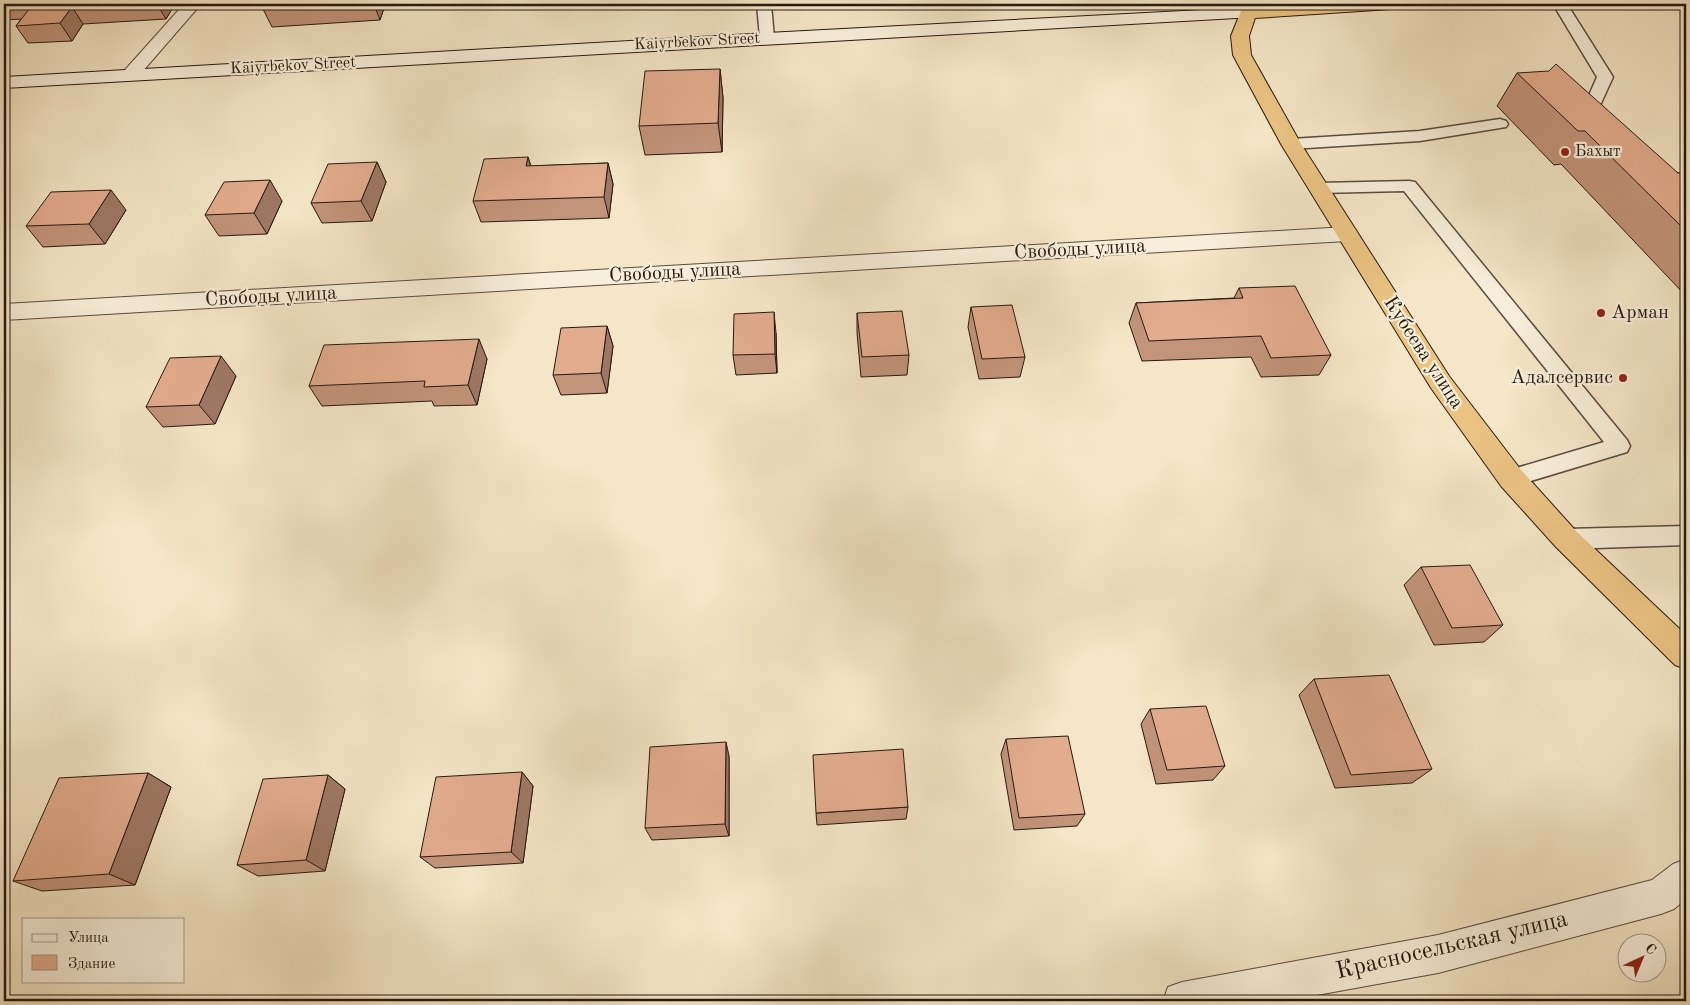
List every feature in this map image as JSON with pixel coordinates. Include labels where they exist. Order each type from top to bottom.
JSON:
[{"type":"highway","name":"Kaiyrbekov Street","points":[[1249,8],[1391,4]]},
{"type":"highway","name":"Кубеева улица","points":[[1249,8],[1240,36],[1242,54],[1291,144],[1440,382],[1511,478],[1566,539],[1686,655]]},
{"type":"street","points":[[130,75],[193,4]]},
{"type":"street","name":"Kaiyrbekov Street","points":[[4,83],[1249,8]]},
{"type":"street","name":"Свободы улица","points":[[4,312],[1347,234]]},
{"type":"street","name":"Красносельская улица","points":[[1182,1001],[1438,954],[1661,896],[1686,877]]},
{"type":"lane","points":[[764,4],[767,38]]},
{"type":"lane","points":[[1560,4],[1605,77],[1591,109]]},
{"type":"lane","points":[[1291,144],[1420,136],[1500,124]]},
{"type":"lane","points":[[1319,188],[1409,186],[1619,446],[1511,478]]},
{"type":"lane","points":[[1566,539],[1686,535]]},
{"type":"building","points":[[33,4],[125,4],[72,7],[60,23],[16,26]]},
{"type":"building","points":[[265,4],[346,4],[263,9]]},
{"type":"building","points":[[1556,64],[1678,173],[1686,173],[1686,231],[1585,131],[1578,131],[1517,73],[1549,71]]},
{"type":"building","points":[[720,69],[718,123],[639,126],[645,71]]},
{"type":"building","points":[[528,157],[526,166],[608,163],[604,197],[473,201],[484,159]]},
{"type":"building","points":[[377,162],[361,201],[311,203],[328,164]]},
{"type":"building","points":[[270,180],[254,213],[205,215],[224,182]]},
{"type":"building","points":[[111,190],[89,224],[26,226],[51,192]]},
{"type":"building","points":[[1295,286],[1331,355],[1271,358],[1261,336],[1149,341],[1136,303],[1243,298],[1239,288]]},
{"type":"building","points":[[1012,305],[1025,357],[982,359],[971,307]]},
{"type":"building","points":[[902,311],[909,355],[862,357],[857,313]]},
{"type":"building","points":[[774,312],[775,354],[733,355],[734,314]]},
{"type":"building","points":[[607,326],[601,373],[553,375],[561,328]]},
{"type":"building","points":[[479,339],[468,385],[424,387],[425,381],[309,386],[324,345]]},
{"type":"building","points":[[221,356],[199,405],[146,407],[170,358]]},
{"type":"building","points":[[1470,565],[1503,625],[1452,628],[1421,567]]},
{"type":"building","points":[[1389,675],[1432,769],[1351,775],[1314,679]]},
{"type":"building","points":[[1206,706],[1225,766],[1167,770],[1150,709]]},
{"type":"building","points":[[1068,736],[1085,814],[1019,818],[1006,739]]},
{"type":"building","points":[[726,742],[725,824],[645,828],[650,747]]},
{"type":"building","points":[[903,749],[908,807],[816,813],[813,755]]},
{"type":"building","points":[[522,772],[511,852],[420,857],[436,777]]},
{"type":"building","points":[[148,773],[109,874],[13,881],[59,778]]},
{"type":"building","points":[[328,775],[306,860],[237,865],[263,779]]},
{"type":"place","name":"Бахыт","points":[[1565,152]]},
{"type":"place","name":"Арман","points":[[1601,313]]},
{"type":"place","name":"Адалсервис","points":[[1623,378]]}]
